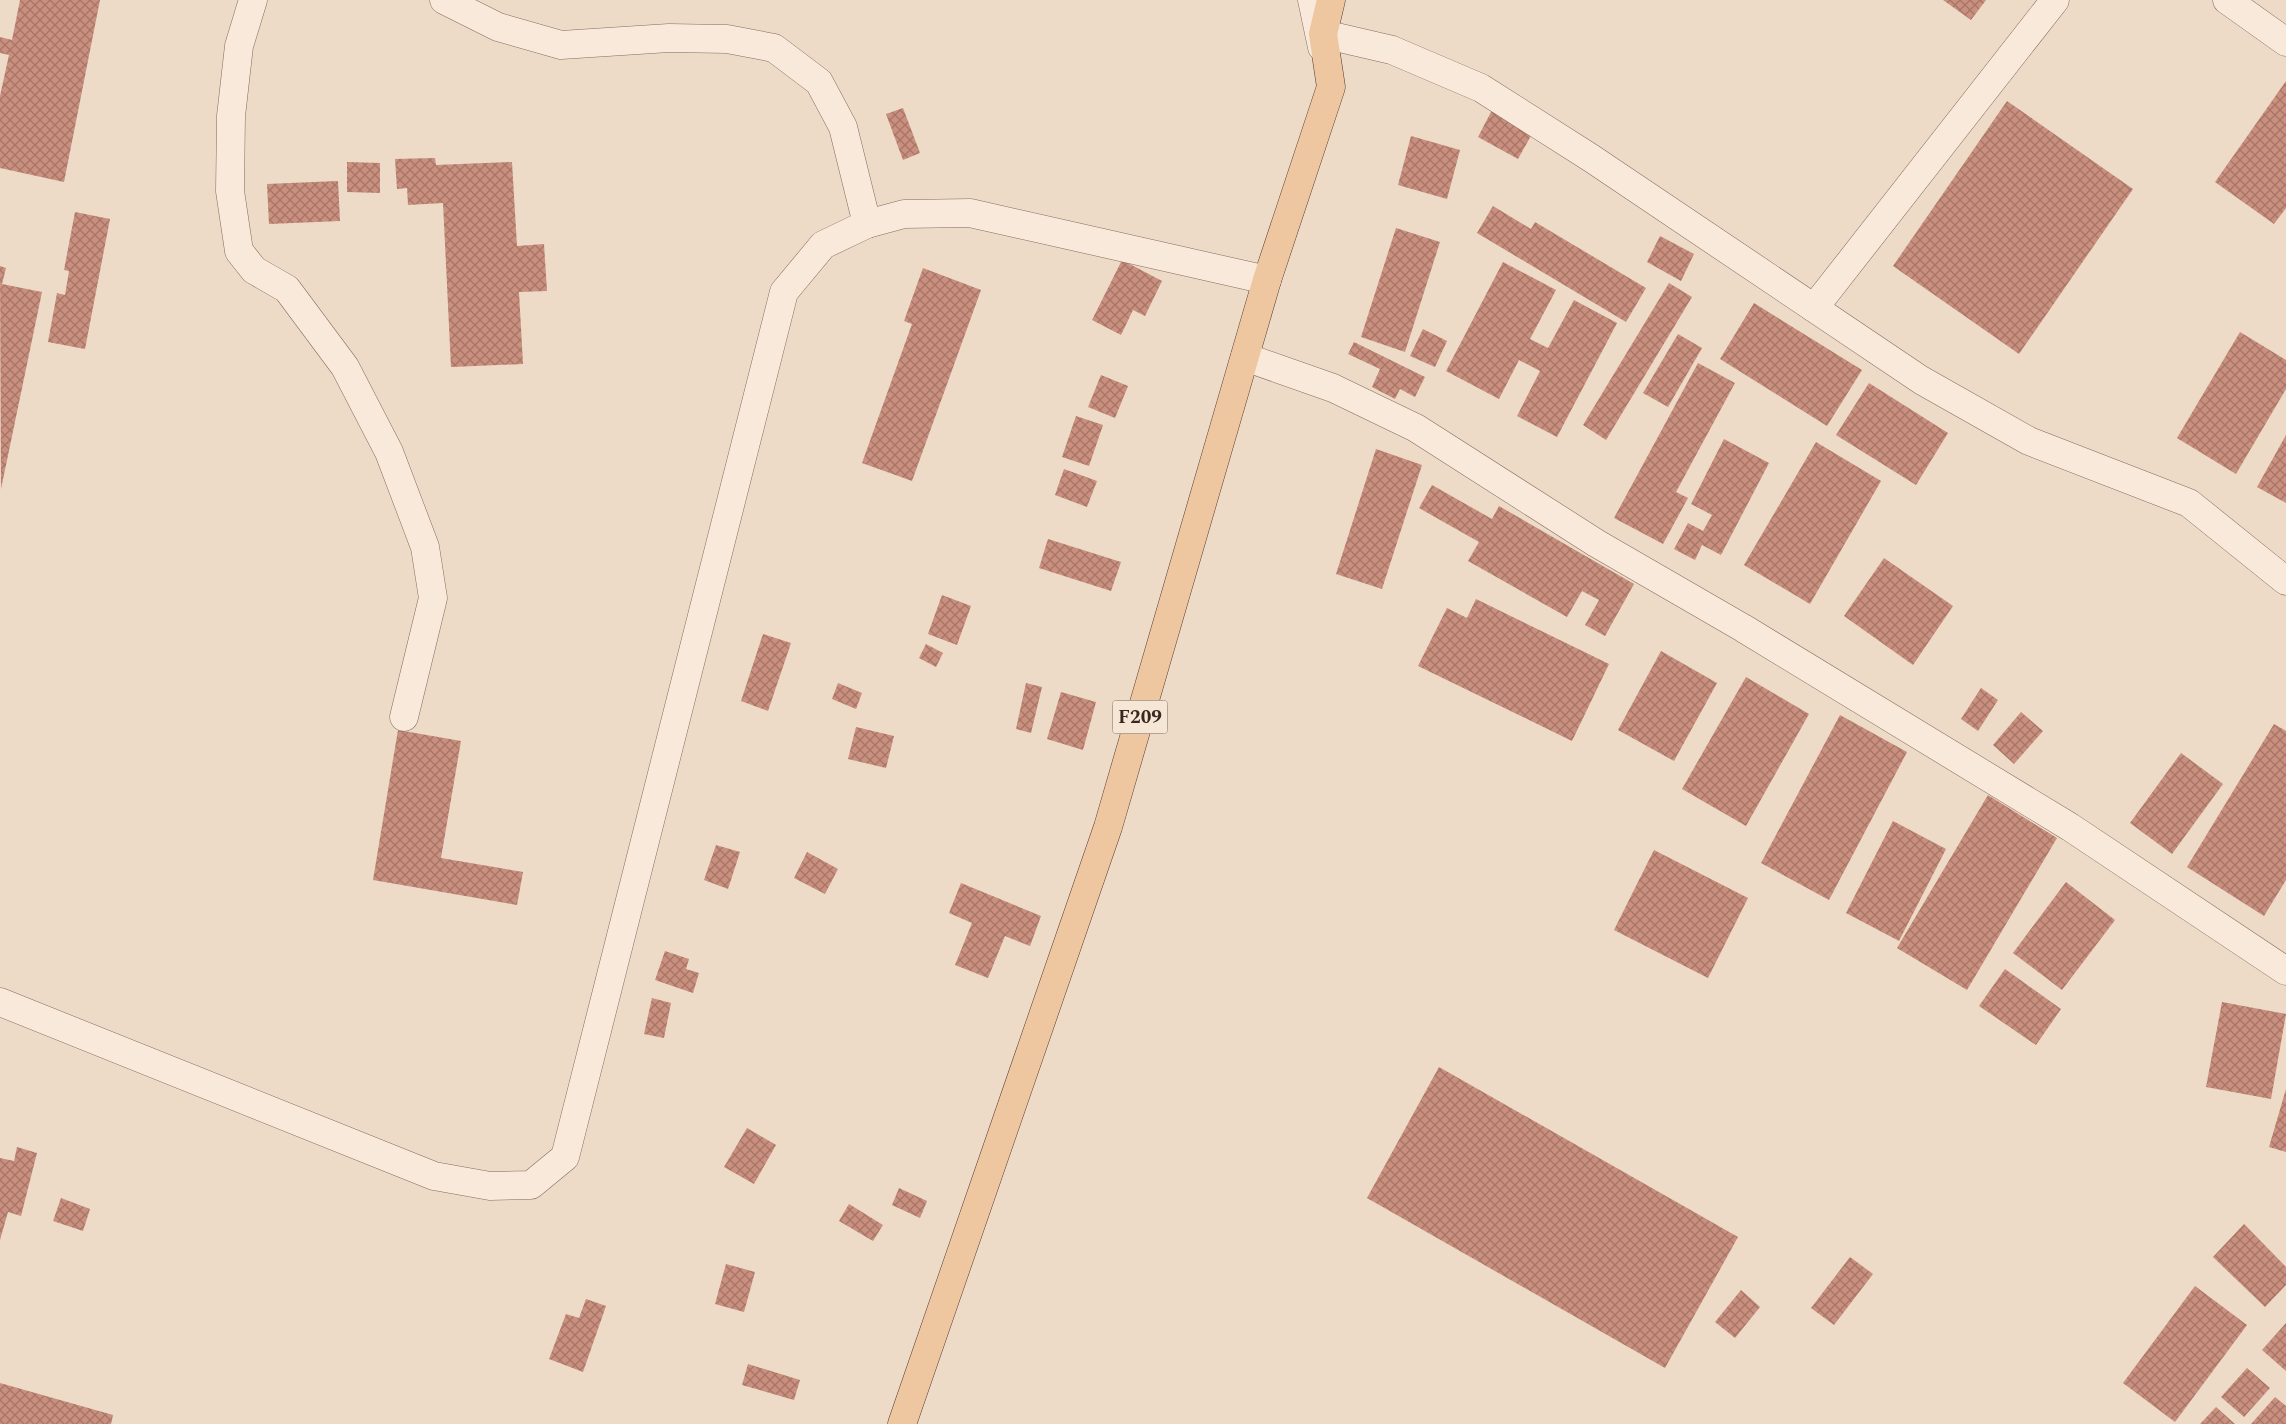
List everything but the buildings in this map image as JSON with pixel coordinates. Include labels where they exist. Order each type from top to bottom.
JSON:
[{"type":"main road","name":"F209","points":[[902,1424],[1108,827],[1266,280],[1331,87],[1324,34],[1331,0]]},
{"type":"street","points":[[253,0],[239,46],[231,116],[230,191],[239,251],[254,270],[287,289],[345,367],[389,452],[426,547],[433,598],[404,717]]},
{"type":"street","points":[[444,0],[498,27],[561,45],[669,38],[727,40],[774,48],[819,82],[843,127],[867,224]]},
{"type":"street","points":[[1312,0],[1331,87]]},
{"type":"street","points":[[1814,308],[2055,0]]},
{"type":"street","points":[[2227,0],[2286,42]]},
{"type":"street","points":[[1324,34],[1392,50],[1481,88],[1921,380],[2029,441],[2190,503],[2286,581]]},
{"type":"street","points":[[0,1002],[434,1176],[490,1186],[531,1185],[565,1157],[784,292],[823,245],[867,224],[904,214],[970,213],[1266,280]]},
{"type":"street","points":[[1245,358],[1333,388],[1416,428],[1596,543],[1743,628],[2070,828],[2286,971]]}]
